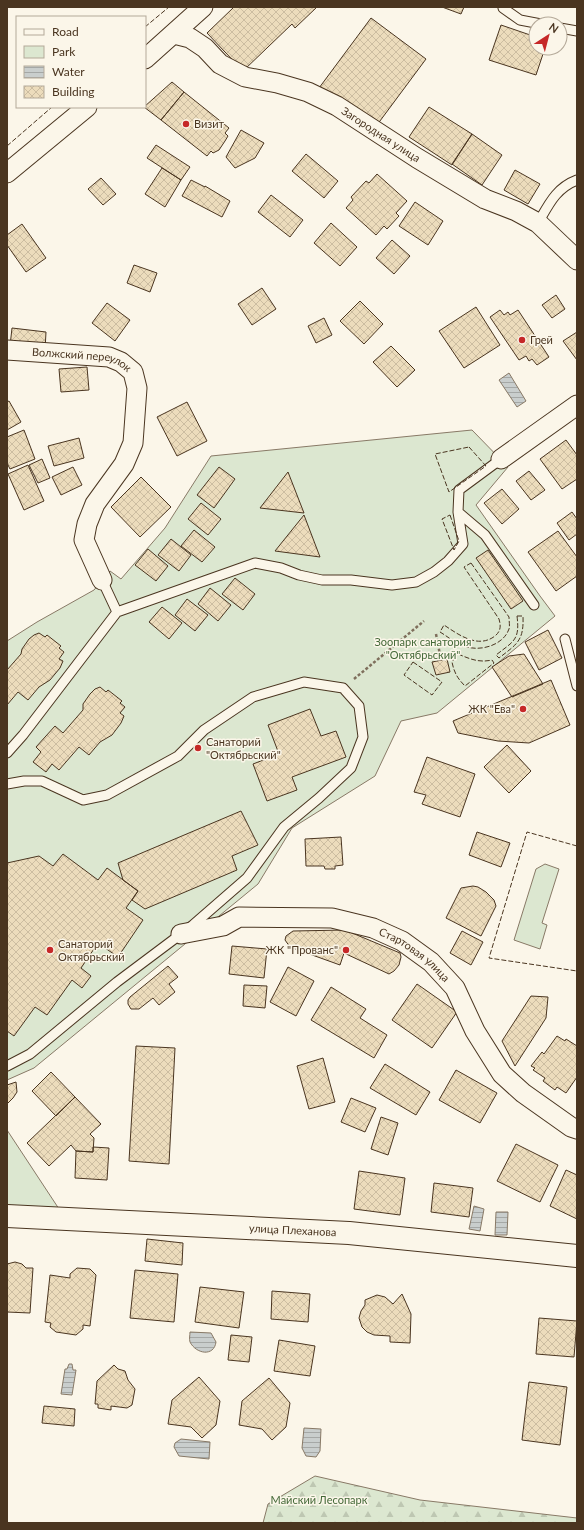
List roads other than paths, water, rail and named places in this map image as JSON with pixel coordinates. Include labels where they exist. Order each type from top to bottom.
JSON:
[{"type":"street","points":[[146,58],[204,7]]},
{"type":"street","name":"Загородная улица","points":[[174,34],[190,38],[205,48],[220,64],[245,78],[277,83],[308,92],[337,106],[417,158],[485,199],[516,211],[538,223],[577,260]]},
{"type":"street","points":[[7,173],[87,108]]},
{"type":"street","name":"Волжский переулок","points":[[7,350],[109,358],[122,362],[133,372],[137,388],[132,443],[124,464],[95,504],[87,524],[84,540],[102,580]]},
{"type":"street","points":[[501,459],[577,405]]},
{"type":"street","name":"Стартовая улица","points":[[181,934],[222,926],[239,917],[332,918],[373,928],[402,941],[431,962],[455,988],[475,1031],[502,1074],[523,1093],[571,1127],[577,1129]]},
{"type":"street","name":"улица Плеханова","points":[[7,1216],[349,1233],[577,1256]]},
{"type":"lane","points":[[503,8],[520,20],[528,22]]},
{"type":"lane","points":[[538,223],[558,190],[568,183],[577,180]]},
{"type":"lane","points":[[7,753],[23,735],[117,612],[255,563],[281,568],[300,575],[322,580],[351,580],[392,585],[416,582],[434,572],[448,561],[463,544],[458,512],[459,490],[501,459]]},
{"type":"lane","points":[[458,512],[485,535],[534,605]]},
{"type":"lane","name":"Волжский переулок","points":[[102,580],[117,612]]},
{"type":"lane","points":[[565,639],[577,686]]},
{"type":"lane","points":[[7,784],[24,781],[42,781],[83,800],[107,795],[178,756],[204,730],[253,697],[304,682],[343,688],[359,706],[363,737],[352,768],[319,798],[284,826],[247,878],[181,934],[117,982],[30,1054],[7,1066]]},
{"type":"water","points":[[509,373],[526,401],[517,407],[499,380]]},
{"type":"water","points":[[474,1206],[484,1209],[480,1231],[469,1229]]},
{"type":"water","points":[[496,1212],[508,1212],[507,1235],[495,1235]]},
{"type":"water","points":[[190,1332],[211,1333],[216,1342],[215,1347],[208,1352],[196,1349],[190,1342]]},
{"type":"water","points":[[69,1364],[72,1364],[73,1370],[76,1370],[72,1395],[61,1394],[65,1369],[67,1369]]},
{"type":"water","points":[[304,1428],[321,1429],[320,1451],[316,1457],[306,1456],[302,1448]]},
{"type":"water","points":[[181,1439],[210,1442],[209,1459],[179,1456],[174,1447],[175,1443]]},
{"type":"place","name":"Визит","points":[[186,124]]},
{"type":"place","name":"Грей","points":[[522,340]]},
{"type":"place","name":"ЖК \"Ева\"","points":[[523,709]]},
{"type":"place","name":"Санаторий \"Октябрьский\"","points":[[198,748]]},
{"type":"place","name":"Санаторий Октябрьский","points":[[50,950]]},
{"type":"place","name":"ЖК \"Прованс\"","points":[[346,950]]},
{"type":"park label","name":"Зоопарк санатория \"Октябрьский\"","points":[[423,648]]},
{"type":"park label","name":"Майский Лесопарк","points":[[319,1500]]}]
